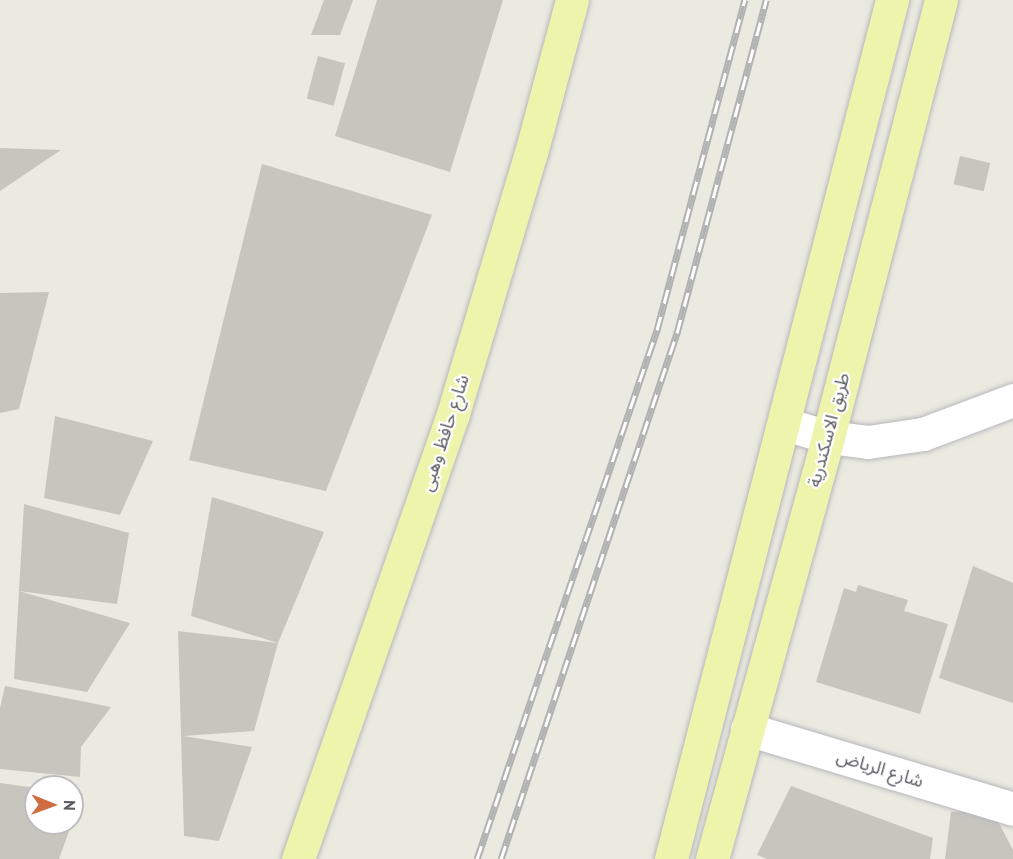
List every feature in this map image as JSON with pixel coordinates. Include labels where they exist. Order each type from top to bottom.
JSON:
[{"type":"main road","name":"شارع حافظ وهبى","points":[[297,859],[453,414],[531,153],[572,0]]},
{"type":"main road","points":[[671,859],[785,424],[892,0]]},
{"type":"main road","name":"طريق الاسكندرية","points":[[712,859],[828,438],[941,0]]},
{"type":"street","points":[[785,424],[828,438],[868,442],[923,434],[1013,400]]},
{"type":"street","name":"شارع الرياض","points":[[747,729],[1013,809]]},
{"type":"building","points":[[324,0],[353,0],[340,35],[311,35]]},
{"type":"building","points":[[377,0],[503,0],[450,172],[335,136]]},
{"type":"building","points":[[318,56],[345,63],[334,106],[307,99]]},
{"type":"building","points":[[0,148],[61,150],[0,191]]},
{"type":"building","points":[[960,156],[990,163],[984,191],[953,184]]},
{"type":"building","points":[[262,164],[432,215],[326,491],[189,460]]},
{"type":"building","points":[[49,292],[19,409],[0,413],[0,293]]},
{"type":"building","points":[[55,416],[153,441],[120,515],[44,498]]},
{"type":"building","points":[[212,497],[324,532],[278,643],[191,616]]},
{"type":"building","points":[[24,504],[129,533],[117,604],[19,591]]},
{"type":"building","points":[[973,566],[1013,583],[1013,703],[939,678]]},
{"type":"building","points":[[858,585],[908,600],[904,611],[948,624],[920,714],[816,682],[844,588],[856,592]]},
{"type":"building","points":[[19,591],[130,623],[87,692],[14,679]]},
{"type":"building","points":[[178,631],[278,643],[254,731],[183,736],[252,747],[219,841],[184,836]]},
{"type":"building","points":[[5,686],[111,707],[81,747],[80,775],[0,769],[0,708]]},
{"type":"building","points":[[0,783],[24,786],[24,835],[68,835],[59,859],[0,859]]},
{"type":"building","points":[[791,786],[933,838],[930,859],[767,859],[757,855]]},
{"type":"building","points":[[992,810],[1013,850],[1013,859],[945,859],[951,812]]},
{"type":"railway","points":[[477,859],[657,330],[745,0]]},
{"type":"railway","points":[[501,859],[677,333],[766,0]]}]
